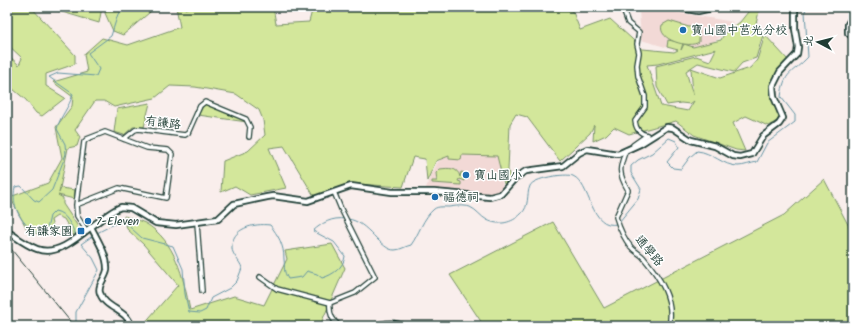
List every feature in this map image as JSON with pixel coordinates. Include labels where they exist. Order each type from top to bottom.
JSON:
[{"type":"street","points":[[622,7],[628,23],[639,32],[637,44],[639,53],[637,65],[638,76],[645,96],[645,107],[635,121],[636,127],[640,133],[647,135],[626,150]]},
{"type":"street","points":[[675,7],[698,11],[716,7]]},
{"type":"street","points":[[7,231],[38,250],[48,250],[58,248],[74,240],[88,228],[117,208],[123,206],[131,208],[156,223],[169,225],[218,219],[234,204],[243,202],[273,196],[301,201],[311,201],[351,186],[392,192],[434,192],[490,197],[501,194],[515,178],[526,171],[563,166],[583,150],[587,149],[618,154],[662,129],[669,127],[691,140],[715,146],[733,156],[740,157],[752,154],[763,136],[779,124],[783,118],[774,98],[773,86],[780,72],[797,54],[798,47],[795,29],[795,7]]},
{"type":"street","points":[[853,16],[847,28],[848,34],[853,37]]},
{"type":"street","name":"有謙路","points":[[124,139],[138,129],[185,135],[188,133],[200,106],[205,102],[246,119],[250,127],[249,137]]},
{"type":"street","points":[[76,205],[119,188],[166,198],[172,154],[171,152],[147,148],[105,132],[86,139],[84,142],[76,205],[77,216],[96,237],[106,265],[106,274],[100,288],[100,293],[111,306],[128,318],[131,326]]},
{"type":"street","name":"通學路","points":[[626,150],[619,168],[623,181],[628,190],[616,217],[631,247],[642,256],[661,282],[669,302],[669,326]]},
{"type":"street","points":[[260,277],[277,289],[330,303],[355,293],[375,277],[334,192]]},
{"type":"street","points":[[197,222],[202,291]]},
{"type":"street","points":[[330,303],[329,310],[335,323],[340,326]]},
{"type":"street","points":[[372,326],[387,321],[400,323],[405,326]]},
{"type":"shaded area","name":"寶山國中莒光分校","points":[[639,9],[657,9],[733,22],[719,38],[693,55],[641,40]]},
{"type":"shaded area","name":"寶山國小","points":[[450,152],[497,152],[503,189],[498,194],[491,196],[425,190],[437,163]]},
{"type":"green space","points":[[7,7],[31,7],[75,55],[75,64],[46,74],[46,86],[65,98],[42,116],[36,113],[26,100],[7,84],[7,54],[19,65],[22,58],[7,44]]},
{"type":"green space","points":[[52,7],[102,7],[99,23],[59,11]]},
{"type":"green space","points":[[107,7],[156,7],[123,35],[113,31],[105,13]]},
{"type":"green space","points":[[176,7],[185,7],[185,9],[190,7],[273,7],[276,24],[309,22],[313,7],[562,7],[573,12],[580,30],[610,19],[643,49],[674,52],[678,50],[667,47],[668,40],[683,43],[681,50],[684,44],[693,47],[721,40],[724,34],[740,22],[752,7],[760,7],[756,24],[763,35],[756,58],[742,63],[734,72],[698,63],[686,71],[693,95],[691,68],[720,78],[750,68],[757,60],[765,35],[788,60],[773,81],[771,93],[779,117],[777,121],[768,126],[746,116],[733,123],[745,151],[736,150],[694,135],[676,121],[629,134],[614,127],[606,135],[593,141],[594,125],[590,133],[560,161],[527,117],[516,114],[510,124],[508,170],[510,178],[504,184],[497,156],[462,155],[461,160],[449,159],[449,156],[436,161],[427,181],[425,159],[413,157],[403,187],[357,184],[314,196],[284,146],[269,148],[286,188],[250,195],[235,186],[221,192],[223,161],[248,151],[265,135],[263,120],[259,110],[236,94],[195,87],[170,86],[155,98],[114,107],[104,101],[95,101],[75,130],[80,137],[77,146],[68,148],[59,193],[61,188],[75,190],[74,199],[58,195],[63,198],[63,204],[77,225],[79,232],[73,235],[64,219],[57,216],[51,220],[53,228],[45,234],[29,233],[10,197],[48,183],[62,158],[56,127],[72,106],[73,97],[53,82],[87,72],[84,54],[102,38],[128,45],[180,27]],"holes":[[[716,49],[710,61],[696,56],[656,66],[657,87],[667,105],[681,103],[690,104],[694,101],[688,111],[661,106],[647,65],[658,64]]]},
{"type":"green space","points":[[669,21],[699,30],[699,42],[694,44],[682,44],[669,39],[664,35],[662,25]]},
{"type":"green space","points":[[150,103],[144,127],[133,127],[124,135],[114,132],[117,109]]},
{"type":"green space","points":[[205,103],[241,117],[247,122],[198,115]]},
{"type":"green space","points":[[449,168],[455,170],[460,177],[461,172],[465,173],[464,181],[459,179],[458,181],[461,182],[461,185],[432,183],[432,181],[437,181],[436,173],[440,169]]},
{"type":"green space","points":[[824,179],[853,234],[853,326],[484,326],[450,275],[553,222],[604,308],[784,215]]},
{"type":"green space","points":[[124,216],[145,223],[156,231],[164,240],[171,250],[181,273],[190,310],[234,296],[264,305],[287,259],[285,251],[332,244],[345,268],[322,321],[330,326],[142,326],[178,285],[144,245],[127,229]]},
{"type":"waterway","points":[[77,237],[66,217],[59,212],[55,211],[50,216],[47,229],[36,232],[25,224],[18,213],[14,200],[15,187],[21,186],[34,200],[39,202],[52,190],[66,154],[65,144],[57,129],[73,94],[49,77],[58,73],[96,76],[99,69],[88,53],[111,36],[118,14],[127,7]]},
{"type":"waterway","points":[[619,222],[638,199],[641,189],[631,173],[631,166],[638,160],[652,153],[669,138],[676,141],[679,147],[667,162],[673,168],[681,169],[690,157],[697,151],[708,154],[727,164],[740,166],[757,162],[767,143],[795,122],[795,115],[781,97],[784,82],[787,77],[808,57],[806,7]]},
{"type":"waterway","points":[[348,219],[362,225],[385,246],[390,249],[397,250],[411,245],[424,221],[436,208],[468,206],[487,220],[496,223],[505,223],[514,220],[524,211],[527,204],[529,189],[532,183],[550,177],[569,175],[573,176],[579,181],[584,188],[596,214],[601,220],[608,224],[617,224]]},
{"type":"waterway","points":[[97,233],[122,220],[142,238],[173,246],[183,269],[185,294],[189,312],[200,313],[206,310],[211,298],[230,288],[237,281],[242,268],[233,253],[232,248],[235,236],[239,231],[251,226],[270,225],[278,236],[282,245],[285,271],[288,279],[302,277],[307,271],[317,274],[322,278],[337,270],[343,264],[345,256],[334,242],[313,231],[328,221],[345,219]]},
{"type":"waterway","points":[[76,326],[76,312],[99,270],[93,258],[81,244],[94,235]]},
{"type":"railway","points":[[7,244],[74,326]]},
{"type":"place","name":"寶山國中莒光分校","points":[[683,30]]},
{"type":"place","name":"寶山國小","points":[[466,175]]},
{"type":"place","name":"福德祠","points":[[435,197]]},
{"type":"place","name":"7-Eleven","points":[[88,221]]},
{"type":"place","name":"有謙家園","points":[[81,231]]}]
